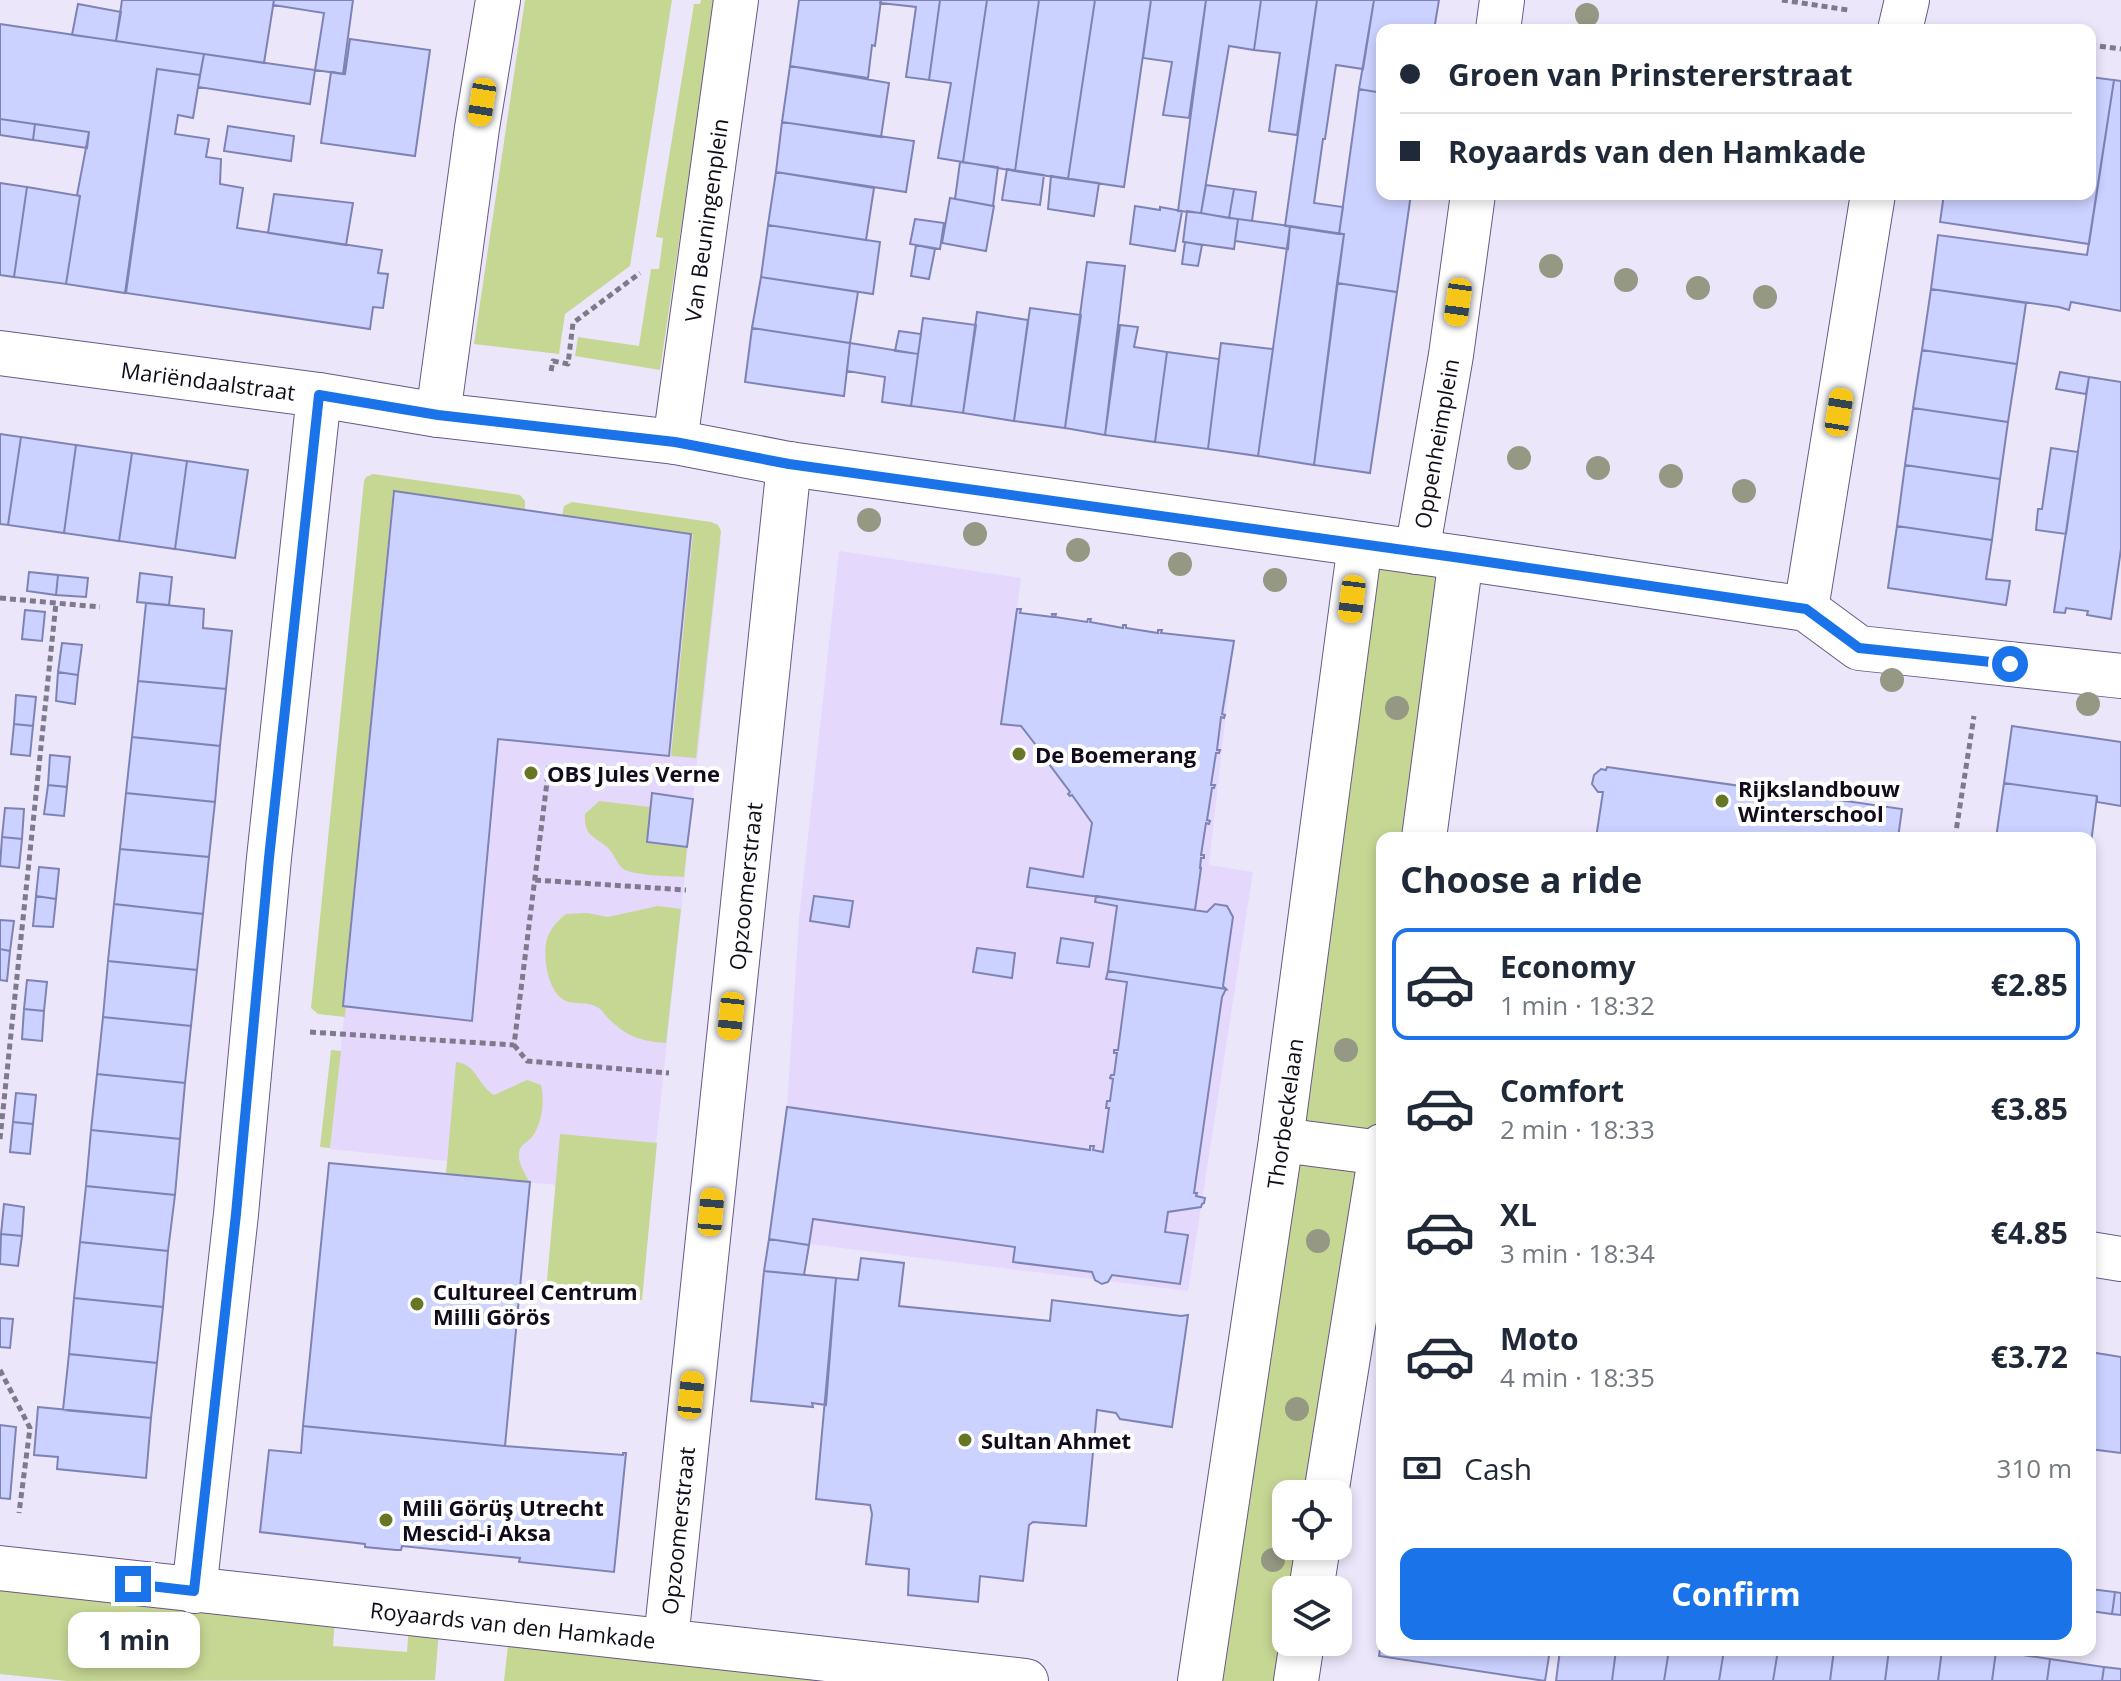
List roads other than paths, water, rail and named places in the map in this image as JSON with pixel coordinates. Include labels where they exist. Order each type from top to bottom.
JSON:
[{"type":"street","points":[[438,415],[477,128],[498,0]]},
{"type":"street","name":"Van Beuningenplein","points":[[675,442],[736,0]]},
{"type":"street","points":[[1499,24],[1502,0]]},
{"type":"street","points":[[1901,24],[1907,0]]},
{"type":"street","name":"Oppenheimplein","points":[[1417,552],[1451,355],[1472,200]]},
{"type":"street","points":[[1872,200],[1806,609],[1859,648],[2121,676]]},
{"type":"street","name":"Mariëndaalstraat","points":[[0,353],[319,395],[438,415],[675,442],[789,464],[1806,609]]},
{"type":"street","points":[[194,1591],[236,1214],[271,842],[319,395]]},
{"type":"street","name":"Opzoomerstraat","points":[[666,1640],[789,464]]},
{"type":"street","name":"Thorbeckelaan","points":[[1200,1681],[1281,1140],[1360,544]]},
{"type":"street","points":[[1425,832],[1461,558]]},
{"type":"street","points":[[1281,1140],[1376,1152]]},
{"type":"street","points":[[1328,1480],[1376,1190]]},
{"type":"street","points":[[2096,1255],[2121,1259]]},
{"type":"street","name":"Royaards van den Hamkade","points":[[6,1569],[1026,1681]]},
{"type":"street","points":[[1296,1681],[1300,1656]]},
{"type":"place","name":"De Boemerang","points":[[1019,754]]},
{"type":"place","name":"OBS Jules Verne","points":[[531,773]]},
{"type":"place","name":"Rijkslandbouw Winterschool","points":[[1722,801]]},
{"type":"place","name":"Cultureel Centrum Milli Görös","points":[[417,1304]]},
{"type":"place","name":"Sultan Ahmet","points":[[965,1440]]},
{"type":"place","name":"Mili Görüş Utrecht Mescid-i Aksa","points":[[386,1520]]}]
